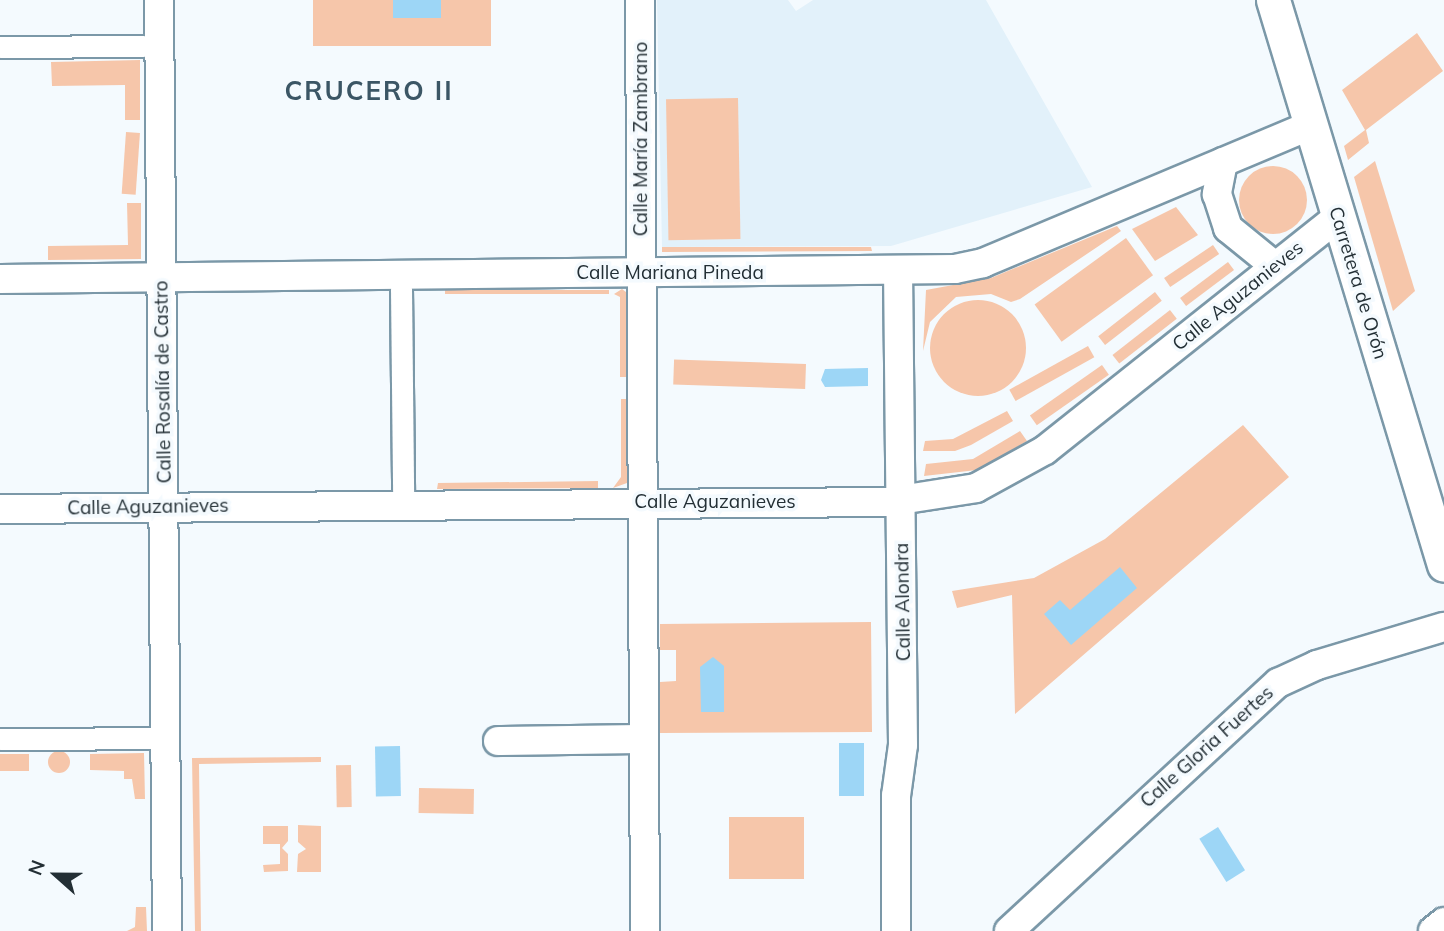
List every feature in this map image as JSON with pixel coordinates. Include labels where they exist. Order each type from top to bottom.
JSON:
[{"type":"street","name":"Calle Rosalía de Castro","points":[[159,0],[167,931]]},
{"type":"street","name":"Calle María Zambrano","points":[[640,0],[645,931]]},
{"type":"street","name":"Carretera de Orón","points":[[1273,0],[1444,565]]},
{"type":"street","points":[[0,47],[143,46]]},
{"type":"street","name":"Calle Mariana Pineda","points":[[0,279],[898,272],[983,263],[1311,125]]},
{"type":"street","points":[[1223,162],[1217,194],[1228,228],[1275,266]]},
{"type":"street","name":"Calle Aguzanieves","points":[[0,509],[902,500],[976,488],[1019,467],[1338,217]]},
{"type":"street","name":"Calle Alondra","points":[[896,931],[896,796],[904,744],[898,272]]},
{"type":"street","points":[[401,289],[403,491]]},
{"type":"street","name":"Calle Gloria Fuertes","points":[[1009,931],[1278,683],[1317,665],[1444,627]]},
{"type":"street","points":[[0,739],[166,738]]},
{"type":"street","points":[[498,741],[643,739]]},
{"type":"street","points":[[1433,931],[1444,922]]},
{"type":"shaded area","points":[[313,0],[491,0],[491,46],[313,46]]},
{"type":"shaded area","points":[[657,0],[788,0],[796,11],[813,0],[986,0],[1092,187],[891,246],[662,247]]},
{"type":"shaded area","points":[[1417,33],[1443,71],[1366,130],[1369,143],[1348,160],[1344,146],[1365,130],[1342,90]]},
{"type":"shaded area","points":[[140,60],[140,120],[125,120],[125,85],[52,86],[51,62]]},
{"type":"shaded area","points":[[738,98],[740,239],[668,240],[666,99]]},
{"type":"shaded area","points":[[126,132],[140,133],[136,195],[122,194]]},
{"type":"shaded area","points":[[1375,161],[1415,291],[1393,311],[1354,177]]},
{"type":"shaded area","points":[[1273,166],[1286,168],[1297,176],[1305,187],[1305,213],[1297,224],[1286,232],[1273,234],[1260,232],[1249,224],[1241,213],[1239,200],[1241,187],[1249,176],[1260,168]]},
{"type":"shaded area","points":[[127,203],[141,203],[141,259],[48,260],[48,246],[128,245]]},
{"type":"shaded area","points":[[1176,207],[1198,235],[1155,261],[1132,229]]},
{"type":"shaded area","points":[[1117,226],[1121,231],[1020,299],[1011,302],[991,294],[956,297],[930,322],[923,351],[926,290],[991,278]]},
{"type":"shaded area","points":[[1126,238],[1153,275],[1062,342],[1035,304]]},
{"type":"shaded area","points":[[1213,245],[1219,254],[1170,287],[1164,278]]},
{"type":"shaded area","points":[[662,247],[871,247],[872,251],[662,252]]},
{"type":"shaded area","points":[[1228,262],[1234,270],[1186,306],[1180,298]]},
{"type":"shaded area","points":[[622,289],[626,292],[626,377],[620,377],[620,297],[614,294]]},
{"type":"shaded area","points":[[445,290],[609,290],[609,294],[445,294]]},
{"type":"shaded area","points":[[1155,292],[1162,301],[1105,345],[1098,336]]},
{"type":"shaded area","points":[[978,300],[997,303],[1012,314],[1023,329],[1026,348],[1023,367],[1012,382],[997,393],[978,396],[959,393],[944,382],[933,367],[930,348],[933,329],[944,314],[959,303]]},
{"type":"shaded area","points":[[1170,310],[1177,319],[1119,364],[1112,355]]},
{"type":"shaded area","points":[[1088,346],[1094,357],[1016,401],[1009,390]]},
{"type":"shaded area","points":[[674,359],[806,364],[805,389],[673,384]]},
{"type":"shaded area","points":[[1102,365],[1109,375],[1037,425],[1030,415]]},
{"type":"shaded area","points":[[621,399],[627,399],[627,483],[613,488],[621,477]]},
{"type":"shaded area","points":[[1007,411],[1013,421],[971,445],[955,451],[923,451],[925,441],[953,439]]},
{"type":"shaded area","points":[[1243,425],[1289,477],[1015,714],[1012,595],[957,608],[952,591],[1034,578],[1105,539]]},
{"type":"shaded area","points":[[1020,431],[1027,441],[977,470],[924,476],[926,464],[973,459]]},
{"type":"shaded area","points":[[598,481],[598,488],[437,489],[438,483]]},
{"type":"shaded area","points":[[871,622],[872,732],[660,733],[660,682],[676,681],[676,650],[660,650],[660,624]]},
{"type":"shaded area","points":[[59,751],[67,754],[70,762],[67,770],[59,773],[51,770],[48,762],[51,754]]},
{"type":"shaded area","points":[[144,753],[145,799],[135,799],[132,779],[124,779],[124,771],[90,770],[90,754]]},
{"type":"shaded area","points":[[0,754],[29,754],[29,771],[0,771]]},
{"type":"shaded area","points":[[321,757],[321,762],[199,764],[201,931],[195,931],[192,758]]},
{"type":"shaded area","points":[[336,765],[351,765],[352,807],[337,807]]},
{"type":"shaded area","points":[[419,788],[474,789],[474,814],[419,813]]},
{"type":"shaded area","points":[[729,817],[804,817],[804,879],[729,879]]},
{"type":"shaded area","points":[[298,825],[321,826],[321,872],[297,872],[298,854],[306,849],[298,842]]},
{"type":"shaded area","points":[[263,826],[288,826],[288,841],[282,848],[288,854],[288,871],[264,872],[263,865],[280,864],[280,844],[263,844]]},
{"type":"shaded area","points":[[136,907],[146,907],[147,931],[127,931],[135,927]]},
{"type":"water","points":[[393,0],[441,0],[441,18],[393,18]]},
{"type":"water","points":[[868,368],[868,386],[825,387],[821,380],[825,369]]},
{"type":"water","points":[[1120,567],[1137,588],[1071,645],[1044,614],[1060,600],[1070,610]]},
{"type":"water","points":[[713,657],[724,666],[724,712],[701,712],[700,667]]},
{"type":"water","points":[[839,743],[864,743],[864,796],[839,796]]},
{"type":"water","points":[[375,746],[400,746],[401,796],[376,796]]},
{"type":"water","points":[[1218,827],[1245,870],[1226,882],[1199,839]]},
{"type":"district","name":"CRUCERO II","points":[[369,91]]}]
